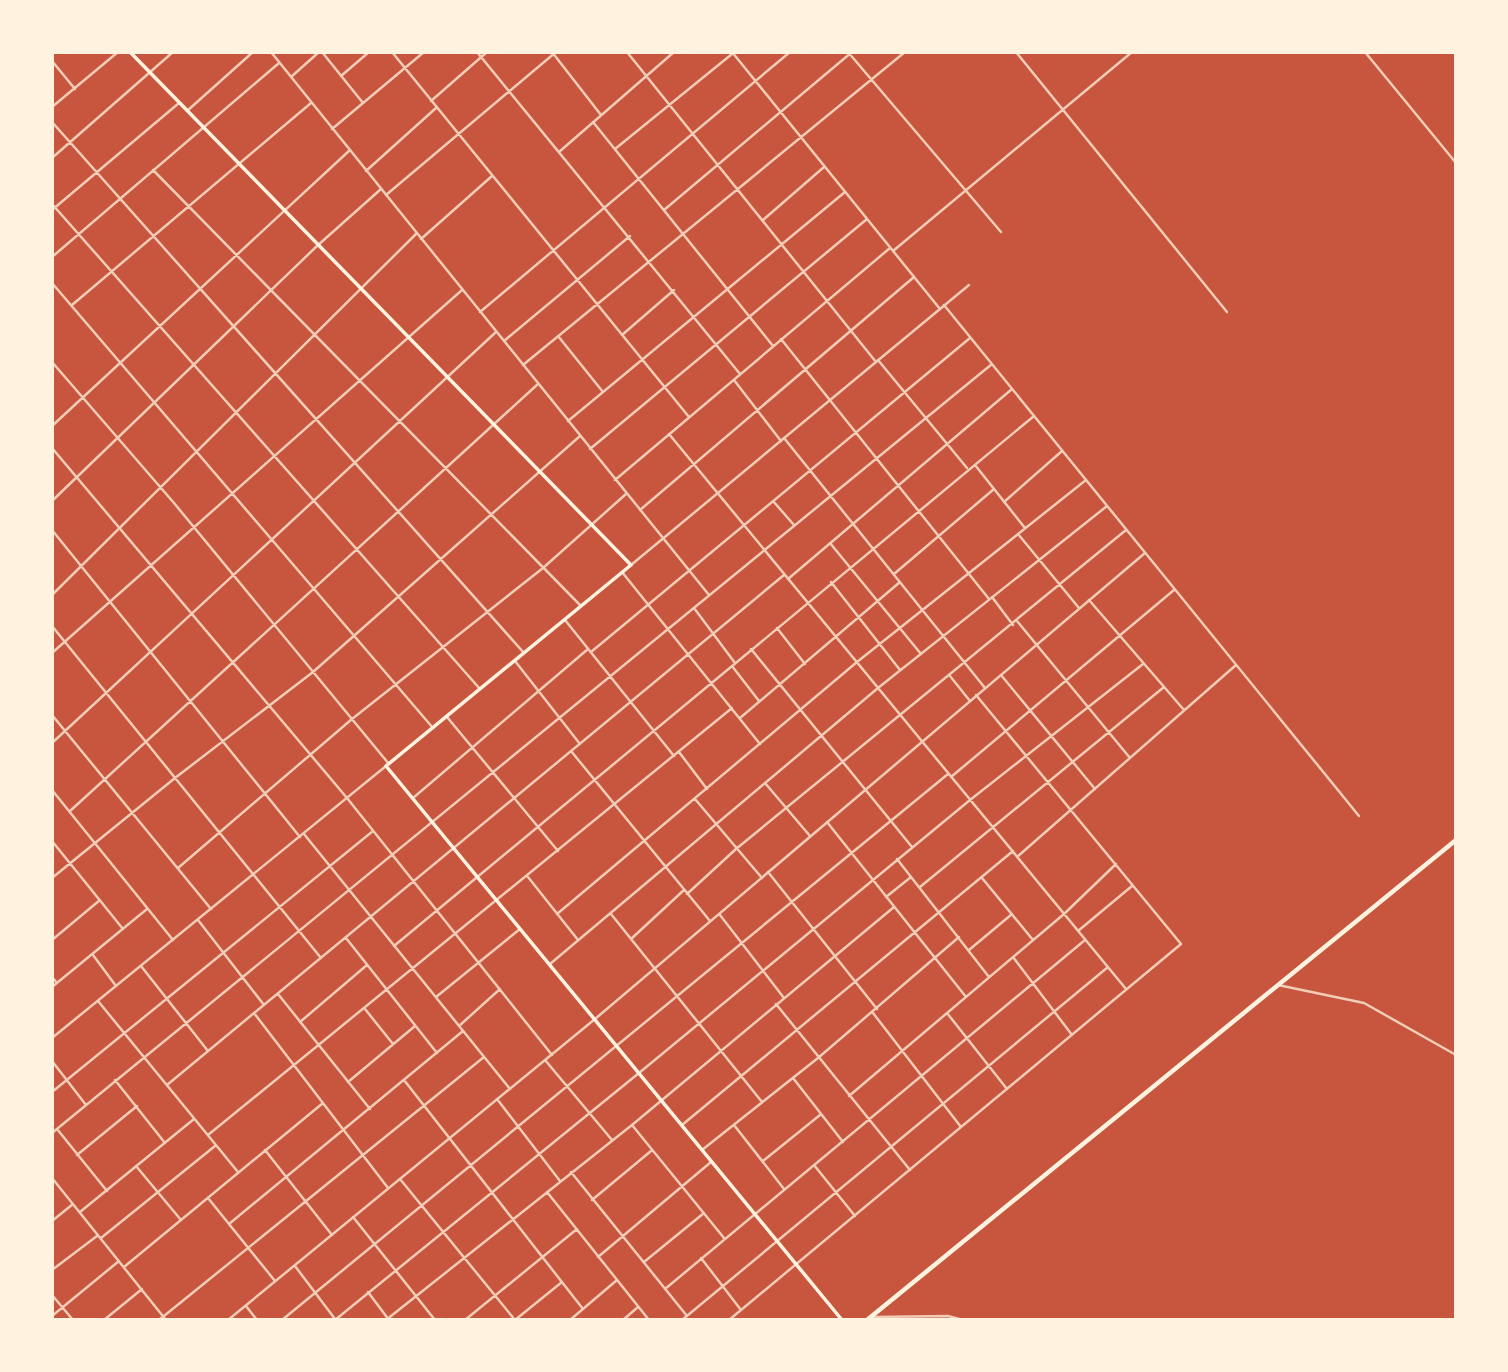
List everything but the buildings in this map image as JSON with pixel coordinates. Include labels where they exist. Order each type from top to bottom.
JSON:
[{"type":"highway","points":[[869,1318],[1455,840]]},
{"type":"main road","points":[[130,52],[631,565],[388,765],[412,798],[842,1320]]},
{"type":"street","points":[[52,107],[118,52]]},
{"type":"street","points":[[52,158],[173,52]]},
{"type":"street","points":[[187,111],[253,52]]},
{"type":"street","points":[[271,52],[709,595]]},
{"type":"street","points":[[291,77],[321,52],[363,103]]},
{"type":"street","points":[[341,76],[369,52]]},
{"type":"street","points":[[392,52],[689,417]]},
{"type":"street","points":[[332,129],[424,52]]},
{"type":"street","points":[[477,52],[630,236],[740,374]]},
{"type":"street","points":[[431,101],[487,52]]},
{"type":"street","points":[[627,52],[827,301],[968,470]]},
{"type":"street","points":[[559,152],[674,52]]},
{"type":"street","points":[[480,313],[790,52]]},
{"type":"street","points":[[523,365],[905,52]]},
{"type":"street","points":[[1016,52],[1227,312]]},
{"type":"street","points":[[615,480],[827,301],[1132,52]]},
{"type":"street","points":[[1365,52],[1455,163]]},
{"type":"street","points":[[386,195],[554,53],[601,115]]},
{"type":"street","points":[[615,149],[668,103],[733,53],[940,309]]},
{"type":"street","points":[[664,210],[850,53],[1002,232]]},
{"type":"street","points":[[52,61],[75,89]]},
{"type":"street","points":[[52,257],[279,63]]},
{"type":"street","points":[[179,103],[53,207],[480,689]]},
{"type":"street","points":[[72,306],[311,103]]},
{"type":"street","points":[[366,171],[436,108]]},
{"type":"street","points":[[52,122],[524,653]]},
{"type":"street","points":[[593,122],[773,346]]},
{"type":"street","points":[[52,426],[350,150]]},
{"type":"street","points":[[763,219],[825,167]]},
{"type":"street","points":[[153,170],[581,606]]},
{"type":"street","points":[[421,239],[492,176]]},
{"type":"street","points":[[52,501],[317,246],[381,189]]},
{"type":"street","points":[[568,421],[845,191]]},
{"type":"street","points":[[590,449],[867,219]]},
{"type":"street","points":[[52,595],[416,233]]},
{"type":"street","points":[[504,341],[630,236]]},
{"type":"street","points":[[640,510],[914,277]]},
{"type":"street","points":[[52,283],[433,728]]},
{"type":"street","points":[[631,565],[969,285]]},
{"type":"street","points":[[52,653],[462,290]]},
{"type":"street","points":[[622,335],[674,290]]},
{"type":"street","points":[[944,306],[1359,816]]},
{"type":"street","points":[[52,743],[496,332]]},
{"type":"street","points":[[558,335],[604,392]]},
{"type":"street","points":[[412,798],[538,691],[744,526],[970,338]]},
{"type":"street","points":[[782,339],[900,484],[968,573],[1013,625]]},
{"type":"street","points":[[52,362],[195,528],[388,765],[53,1035]]},
{"type":"street","points":[[52,1133],[992,364]]},
{"type":"street","points":[[734,380],[811,471],[985,688]]},
{"type":"street","points":[[69,811],[492,423],[538,384]]},
{"type":"street","points":[[788,579],[1012,389]]},
{"type":"street","points":[[394,946],[712,684],[807,601],[1034,416]]},
{"type":"street","points":[[669,434],[1126,989]]},
{"type":"street","points":[[52,878],[175,778],[313,672],[396,595],[580,436]]},
{"type":"street","points":[[52,448],[347,798],[552,1055]]},
{"type":"street","points":[[1004,502],[1062,451]]},
{"type":"street","points":[[974,464],[1025,528]]},
{"type":"street","points":[[558,915],[856,662],[1086,480]]},
{"type":"street","points":[[894,574],[994,489]]},
{"type":"street","points":[[178,868],[352,719],[543,568],[626,494]]},
{"type":"street","points":[[773,502],[794,526]]},
{"type":"street","points":[[550,964],[878,688],[1107,506]]},
{"type":"street","points":[[52,530],[299,837]]},
{"type":"street","points":[[631,939],[1126,530]]},
{"type":"street","points":[[1018,534],[1079,608]]},
{"type":"street","points":[[830,543],[921,654]]},
{"type":"street","points":[[228,1320],[595,1019],[1145,552]]},
{"type":"street","points":[[622,572],[760,744]]},
{"type":"street","points":[[167,1085],[784,575]]},
{"type":"street","points":[[831,582],[900,670]]},
{"type":"street","points":[[740,718],[900,582]]},
{"type":"street","points":[[282,1320],[851,853],[1006,731],[1175,589]]},
{"type":"street","points":[[1089,600],[1118,637],[1184,710]]},
{"type":"street","points":[[694,608],[760,701]]},
{"type":"street","points":[[565,620],[674,756]]},
{"type":"street","points":[[1017,621],[1130,758]]},
{"type":"street","points":[[52,626],[321,958]]},
{"type":"street","points":[[777,627],[805,664]]},
{"type":"street","points":[[751,649],[912,847]]},
{"type":"street","points":[[514,661],[580,744]]},
{"type":"street","points":[[295,1265],[335,1319],[699,1024],[872,879],[1028,757],[1087,705],[1143,664]]},
{"type":"street","points":[[1017,856],[1236,665]]},
{"type":"street","points":[[1000,675],[1095,789]]},
{"type":"street","points":[[950,676],[970,701]]},
{"type":"street","points":[[920,887],[1164,687]]},
{"type":"street","points":[[729,1320],[1181,944],[976,695]]},
{"type":"street","points":[[208,1135],[414,970],[732,708]]},
{"type":"street","points":[[52,715],[211,909]]},
{"type":"street","points":[[447,717],[558,851]]},
{"type":"street","points":[[571,751],[710,921]]},
{"type":"street","points":[[679,752],[707,789]]},
{"type":"street","points":[[765,783],[810,836]]},
{"type":"street","points":[[52,790],[173,940]]},
{"type":"street","points":[[695,799],[762,878]]},
{"type":"street","points":[[827,822],[966,997]]},
{"type":"street","points":[[52,1092],[329,864],[373,831]]},
{"type":"street","points":[[304,834],[510,1089]]},
{"type":"street","points":[[52,841],[123,929]]},
{"type":"street","points":[[682,1125],[1013,851]]},
{"type":"street","points":[[897,859],[989,977]]},
{"type":"street","points":[[849,1096],[1064,914],[1116,864]]},
{"type":"street","points":[[768,872],[877,1009]]},
{"type":"street","points":[[527,876],[578,940]]},
{"type":"street","points":[[886,897],[911,876]]},
{"type":"street","points":[[981,877],[1033,940]]},
{"type":"street","points":[[1078,931],[1133,885]]},
{"type":"street","points":[[52,940],[100,900]]},
{"type":"street","points":[[368,1292],[388,1319],[632,1125],[894,907]]},
{"type":"street","points":[[52,987],[148,909]]},
{"type":"street","points":[[610,913],[762,1102]]},
{"type":"street","points":[[719,914],[784,998]]},
{"type":"street","points":[[969,950],[1012,914]]},
{"type":"street","points":[[198,920],[264,1005]]},
{"type":"street","points":[[436,997],[520,928]]},
{"type":"street","points":[[702,1150],[873,1013],[959,937]]},
{"type":"street","points":[[346,938],[437,1053]]},
{"type":"street","points":[[665,1289],[1085,940]]},
{"type":"street","points":[[92,955],[116,986]]},
{"type":"street","points":[[1013,957],[1072,1035]]},
{"type":"street","points":[[300,1022],[367,965]]},
{"type":"street","points":[[141,966],[208,1051]]},
{"type":"street","points":[[682,1320],[1108,967]]},
{"type":"street","points":[[52,977],[57,983]]},
{"type":"street","points":[[1278,985],[1364,1003],[1455,1055]]},
{"type":"street","points":[[459,1026],[500,989]]},
{"type":"street","points":[[278,994],[370,1109]]},
{"type":"street","points":[[99,1000],[238,1172]]},
{"type":"street","points":[[776,1004],[910,1170]]},
{"type":"street","points":[[365,1009],[393,1044]]},
{"type":"street","points":[[254,1013],[388,1188]]},
{"type":"street","points":[[873,1013],[961,1127]]},
{"type":"street","points":[[947,1013],[1007,1089]]},
{"type":"street","points":[[348,1082],[416,1026]]},
{"type":"street","points":[[229,1224],[463,1031]]},
{"type":"street","points":[[159,1320],[165,1318],[484,1057]]},
{"type":"street","points":[[545,1060],[612,1140]]},
{"type":"street","points":[[52,1061],[86,1105]]},
{"type":"street","points":[[793,1078],[843,1142]]},
{"type":"street","points":[[115,1080],[138,1105],[165,1143]]},
{"type":"street","points":[[404,1080],[583,1309]]},
{"type":"street","points":[[497,1099],[560,1181]]},
{"type":"street","points":[[124,1267],[323,1103]]},
{"type":"street","points":[[77,1155],[138,1105]]},
{"type":"street","points":[[763,1161],[821,1114]]},
{"type":"street","points":[[80,1212],[194,1118]]},
{"type":"street","points":[[632,1125],[724,1238]]},
{"type":"street","points":[[734,1125],[784,1189]]},
{"type":"street","points":[[57,1129],[107,1191]]},
{"type":"street","points":[[52,1270],[158,1192],[216,1145]]},
{"type":"street","points":[[265,1150],[332,1235]]},
{"type":"street","points":[[592,1200],[652,1150]]},
{"type":"street","points":[[598,1256],[712,1161]]},
{"type":"street","points":[[814,1165],[855,1216]]},
{"type":"street","points":[[136,1166],[181,1220]]},
{"type":"street","points":[[571,1172],[687,1315]]},
{"type":"street","points":[[53,1179],[165,1318]]},
{"type":"street","points":[[400,1179],[515,1320],[562,1282]]},
{"type":"street","points":[[547,1192],[649,1320]]},
{"type":"street","points":[[208,1198],[275,1281]]},
{"type":"street","points":[[52,1221],[73,1204]]},
{"type":"street","points":[[644,1263],[704,1213]]},
{"type":"street","points":[[353,1217],[435,1320]]},
{"type":"street","points":[[465,1320],[577,1229]]},
{"type":"street","points":[[701,1258],[741,1310]]},
{"type":"street","points":[[52,1316],[120,1261]]},
{"type":"street","points":[[570,1320],[617,1280]]},
{"type":"street","points":[[104,1320],[142,1289]]},
{"type":"street","points":[[52,1295],[72,1320]]},
{"type":"street","points":[[246,1305],[257,1320]]},
{"type":"street","points":[[623,1320],[638,1307]]},
{"type":"street","points":[[869,1318],[948,1316],[963,1320]]}]
